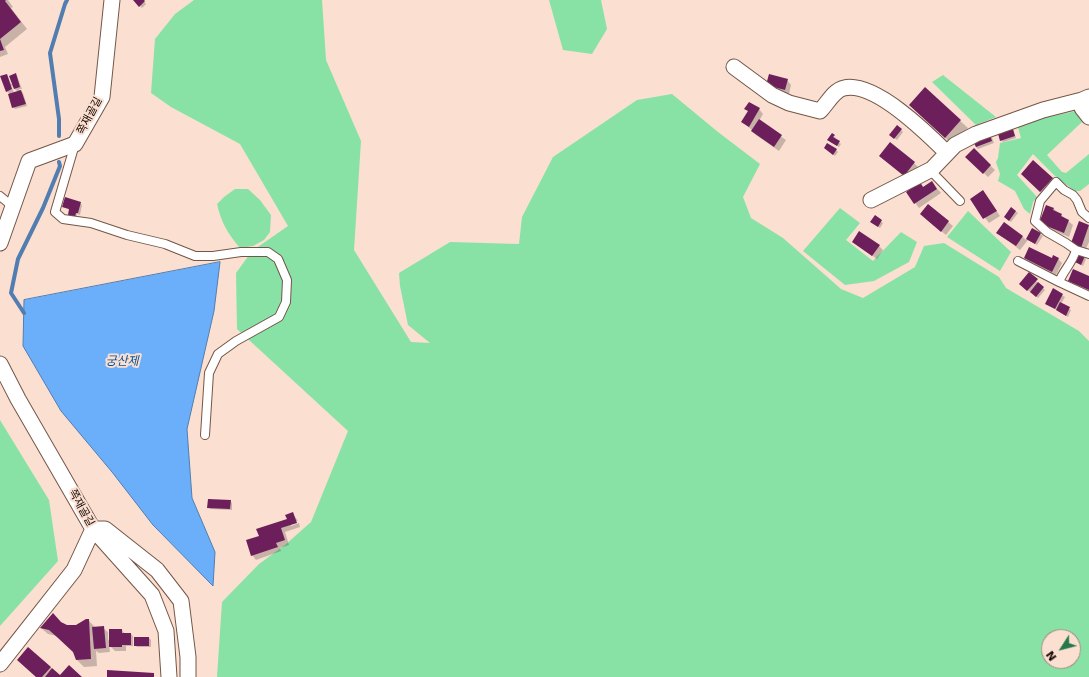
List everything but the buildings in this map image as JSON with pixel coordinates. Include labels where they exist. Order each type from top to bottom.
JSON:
[{"type":"street","name":"쪽재골길","points":[[0,243],[29,161],[75,144],[102,97],[112,0]]},
{"type":"street","points":[[734,67],[777,98],[789,103],[820,111],[836,91],[843,88],[854,87],[872,94],[898,109],[928,133],[947,153]]},
{"type":"street","points":[[871,200],[930,170],[954,146],[976,134],[1043,110],[1085,98]]},
{"type":"street","points":[[1085,98],[1082,108],[1089,117]]},
{"type":"street","name":"쪽재골길","points":[[0,364],[18,399],[93,530],[74,570],[0,664]]},
{"type":"street","points":[[93,530],[105,529],[157,570],[181,601],[188,657],[188,677]]},
{"type":"street","points":[[93,530],[152,595],[166,631],[169,677]]},
{"type":"lane","points":[[75,144],[54,212],[63,219],[91,223],[126,235],[165,244],[195,256],[213,256],[241,252],[268,252],[278,259],[287,280],[286,302],[279,317],[236,341],[218,354],[209,373],[204,435]]},
{"type":"lane","points":[[930,170],[960,201]]},
{"type":"lane","points":[[1089,218],[1082,212],[1073,195],[1064,190],[1056,182],[1040,201],[1034,221],[1047,232],[1076,250],[1089,254]]},
{"type":"lane","points":[[0,196],[12,206]]},
{"type":"lane","points":[[1059,282],[1062,273],[1067,269],[1076,250]]},
{"type":"lane","points":[[1018,261],[1089,296]]},
{"type":"green space","points":[[194,0],[322,0],[326,60],[361,141],[354,250],[411,342],[430,343],[408,325],[400,286],[399,273],[450,242],[519,244],[522,217],[553,157],[637,100],[672,94],[760,164],[743,197],[751,218],[783,238],[841,289],[863,298],[915,267],[924,246],[944,243],[999,277],[1006,288],[1079,331],[1089,341],[1089,677],[217,677],[222,602],[259,564],[285,545],[311,522],[348,431],[237,329],[236,273],[252,251],[288,226],[240,144],[171,107],[151,93],[155,39],[175,14]]},
{"type":"green space","points":[[549,0],[601,0],[607,29],[592,54],[563,50]]},
{"type":"green space","points":[[943,75],[996,117],[976,125],[932,82]]},
{"type":"green space","points":[[1076,111],[1082,122],[1047,155],[1062,172],[1066,173],[1089,154],[1089,184],[1080,191],[1075,191],[1057,178],[1033,154],[1017,175],[1037,197],[1033,202],[1030,214],[1024,209],[1015,191],[998,181],[1000,174],[996,162],[1000,143],[1021,138],[1017,124]]},
{"type":"green space","points":[[235,189],[248,189],[260,200],[271,215],[270,232],[264,240],[253,246],[240,248],[226,228],[217,204]]},
{"type":"green space","points":[[840,208],[860,223],[846,240],[873,261],[901,232],[917,242],[909,262],[874,281],[845,285],[803,251]]},
{"type":"green space","points":[[968,211],[1011,252],[1000,271],[947,237]]},
{"type":"green space","points":[[0,420],[49,500],[58,561],[0,626]]},
{"type":"water","name":"궁산제","points":[[220,262],[214,311],[187,429],[192,498],[215,552],[213,586],[153,525],[112,472],[61,411],[23,346],[24,300]]},
{"type":"waterway","points":[[59,136],[59,119],[50,53],[67,0]]},
{"type":"waterway","points":[[24,313],[11,293],[18,259],[43,208],[60,166],[59,162]]}]
